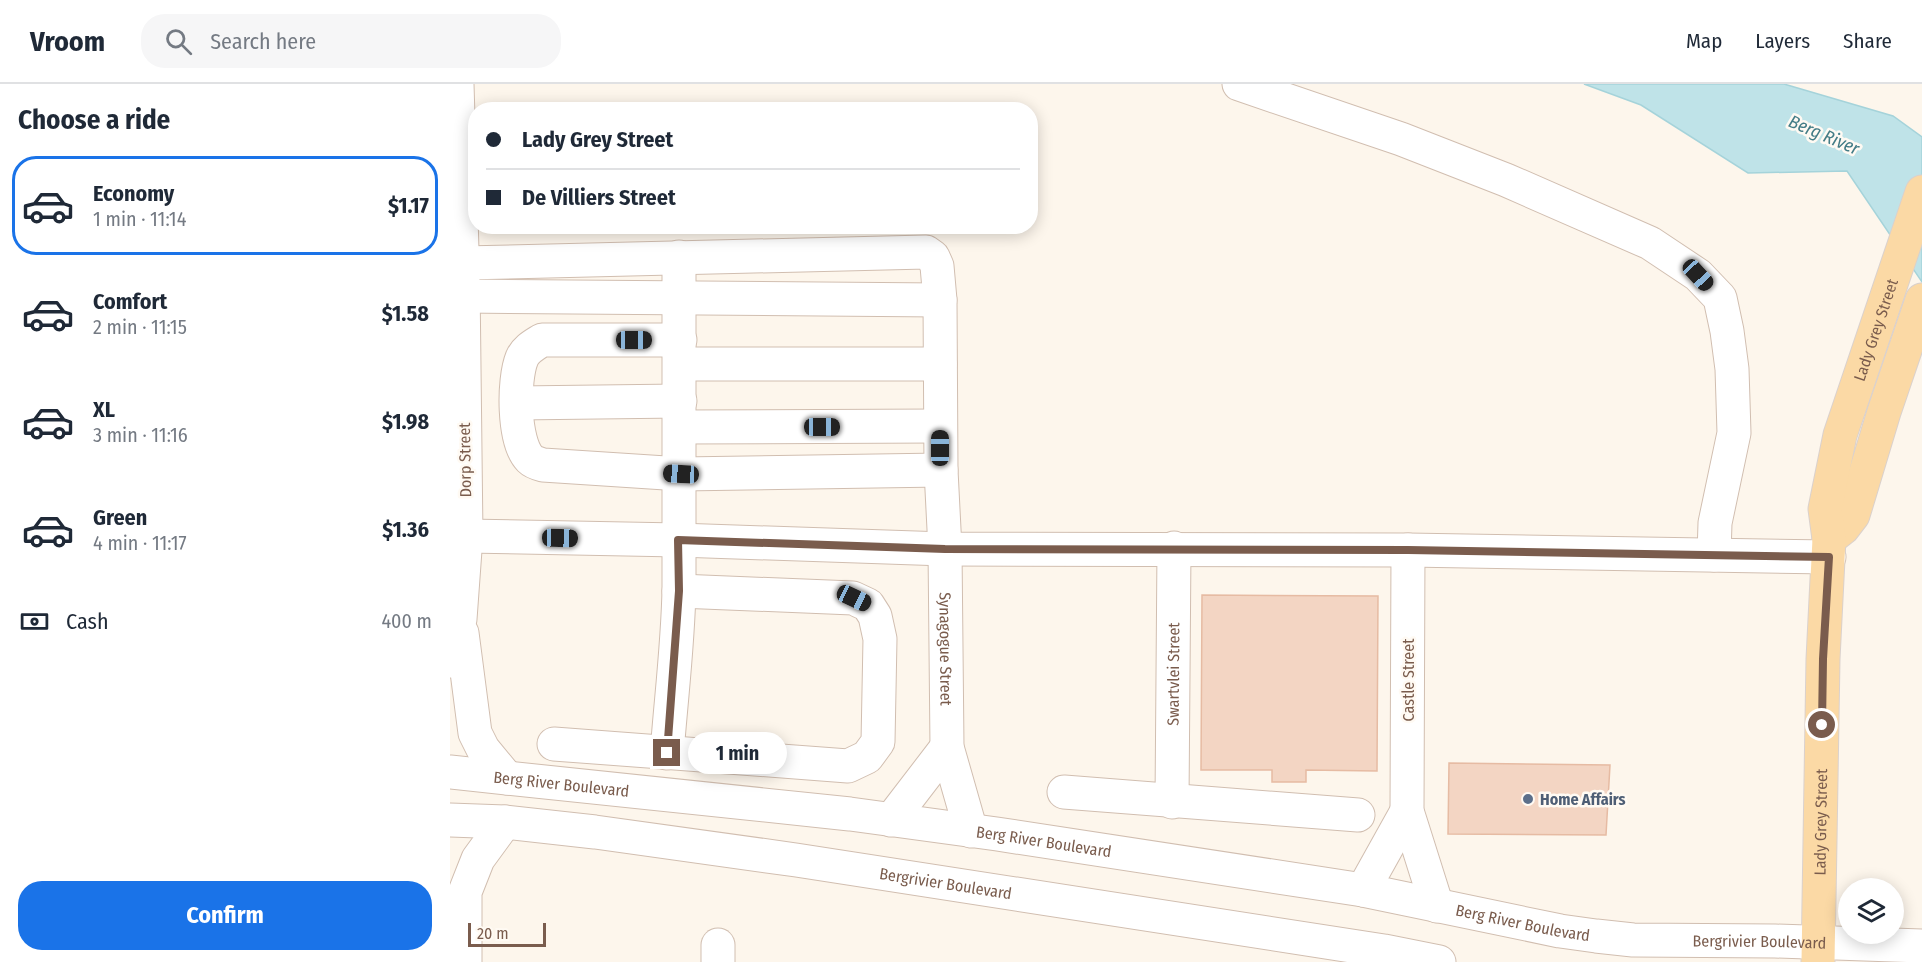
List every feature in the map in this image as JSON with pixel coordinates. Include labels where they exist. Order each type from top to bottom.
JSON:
[{"type":"main road","name":"Lady Grey Street","points":[[1818,952],[1823,659],[1829,548],[1825,509],[1827,492],[1840,435],[1861,366],[1922,192]]},
{"type":"main road","points":[[1829,548],[1853,515],[1922,300]]},
{"type":"street","name":"Dorp Street","points":[[450,661],[460,619],[466,537],[456,279],[457,84]]},
{"type":"street","points":[[1239,84],[1401,139],[1506,180],[1650,243],[1698,275],[1720,298],[1732,369],[1734,433],[1715,523],[1714,555]]},
{"type":"street","name":"Synagogue Street","points":[[679,257],[926,252],[933,257],[937,266],[940,300],[940,470],[945,549],[947,747],[971,831]]},
{"type":"street","points":[[456,279],[679,257],[681,474],[678,540],[679,591],[667,753]]},
{"type":"street","points":[[456,279],[679,298],[940,300]]},
{"type":"street","points":[[940,364],[680,352],[542,340],[528,348],[522,359],[517,380],[518,427],[522,446],[531,459],[543,465],[681,474],[940,470]]},
{"type":"street","points":[[517,403],[680,414],[940,426]]},
{"type":"street","points":[[466,537],[678,540],[945,549],[1174,548],[1714,555],[1829,548]]},
{"type":"street","name":"Swartvlei Street","points":[[1172,802],[1174,548]]},
{"type":"street","name":"Castle Street","points":[[1408,550],[1407,811],[1437,906]]},
{"type":"street","points":[[554,744],[848,766],[867,757],[878,742],[880,639],[875,616],[868,605],[854,598],[679,591]]},
{"type":"street","name":"Dorp Street","points":[[460,619],[475,733],[483,749],[507,778]]},
{"type":"street","points":[[891,820],[947,747]]},
{"type":"street","name":"Berg River Boulevard","points":[[450,772],[891,820],[971,831],[1362,890],[1560,931],[1633,940]]},
{"type":"street","points":[[1064,792],[1358,815]]},
{"type":"street","points":[[450,794],[460,821]]},
{"type":"street","name":"Castle Street","points":[[1362,890],[1407,811]]},
{"type":"street","name":"Bergrivier Boulevard","points":[[460,821],[505,822],[595,832],[796,860],[1385,957],[1433,962]]},
{"type":"street","points":[[465,962],[457,880],[478,859],[505,822]]},
{"type":"street","name":"Bergrivier Boulevard","points":[[1633,940],[1818,952],[1922,945]]},
{"type":"water","name":"Berg River","points":[[1584,84],[1784,84],[1893,116],[1922,137],[1922,282],[1847,171],[1748,173],[1641,105]]},
{"type":"building","points":[[1202,595],[1378,596],[1377,771],[1306,770],[1306,782],[1272,782],[1272,770],[1201,770]]},
{"type":"building","name":"Home Affairs","points":[[1449,763],[1610,765],[1606,835],[1448,834]]},
{"type":"place","name":"Home Affairs","points":[[1528,799]]},
{"type":"route","points":[[667,753],[679,591],[678,540],[945,549],[1408,550],[1829,557],[1822,725]]}]
